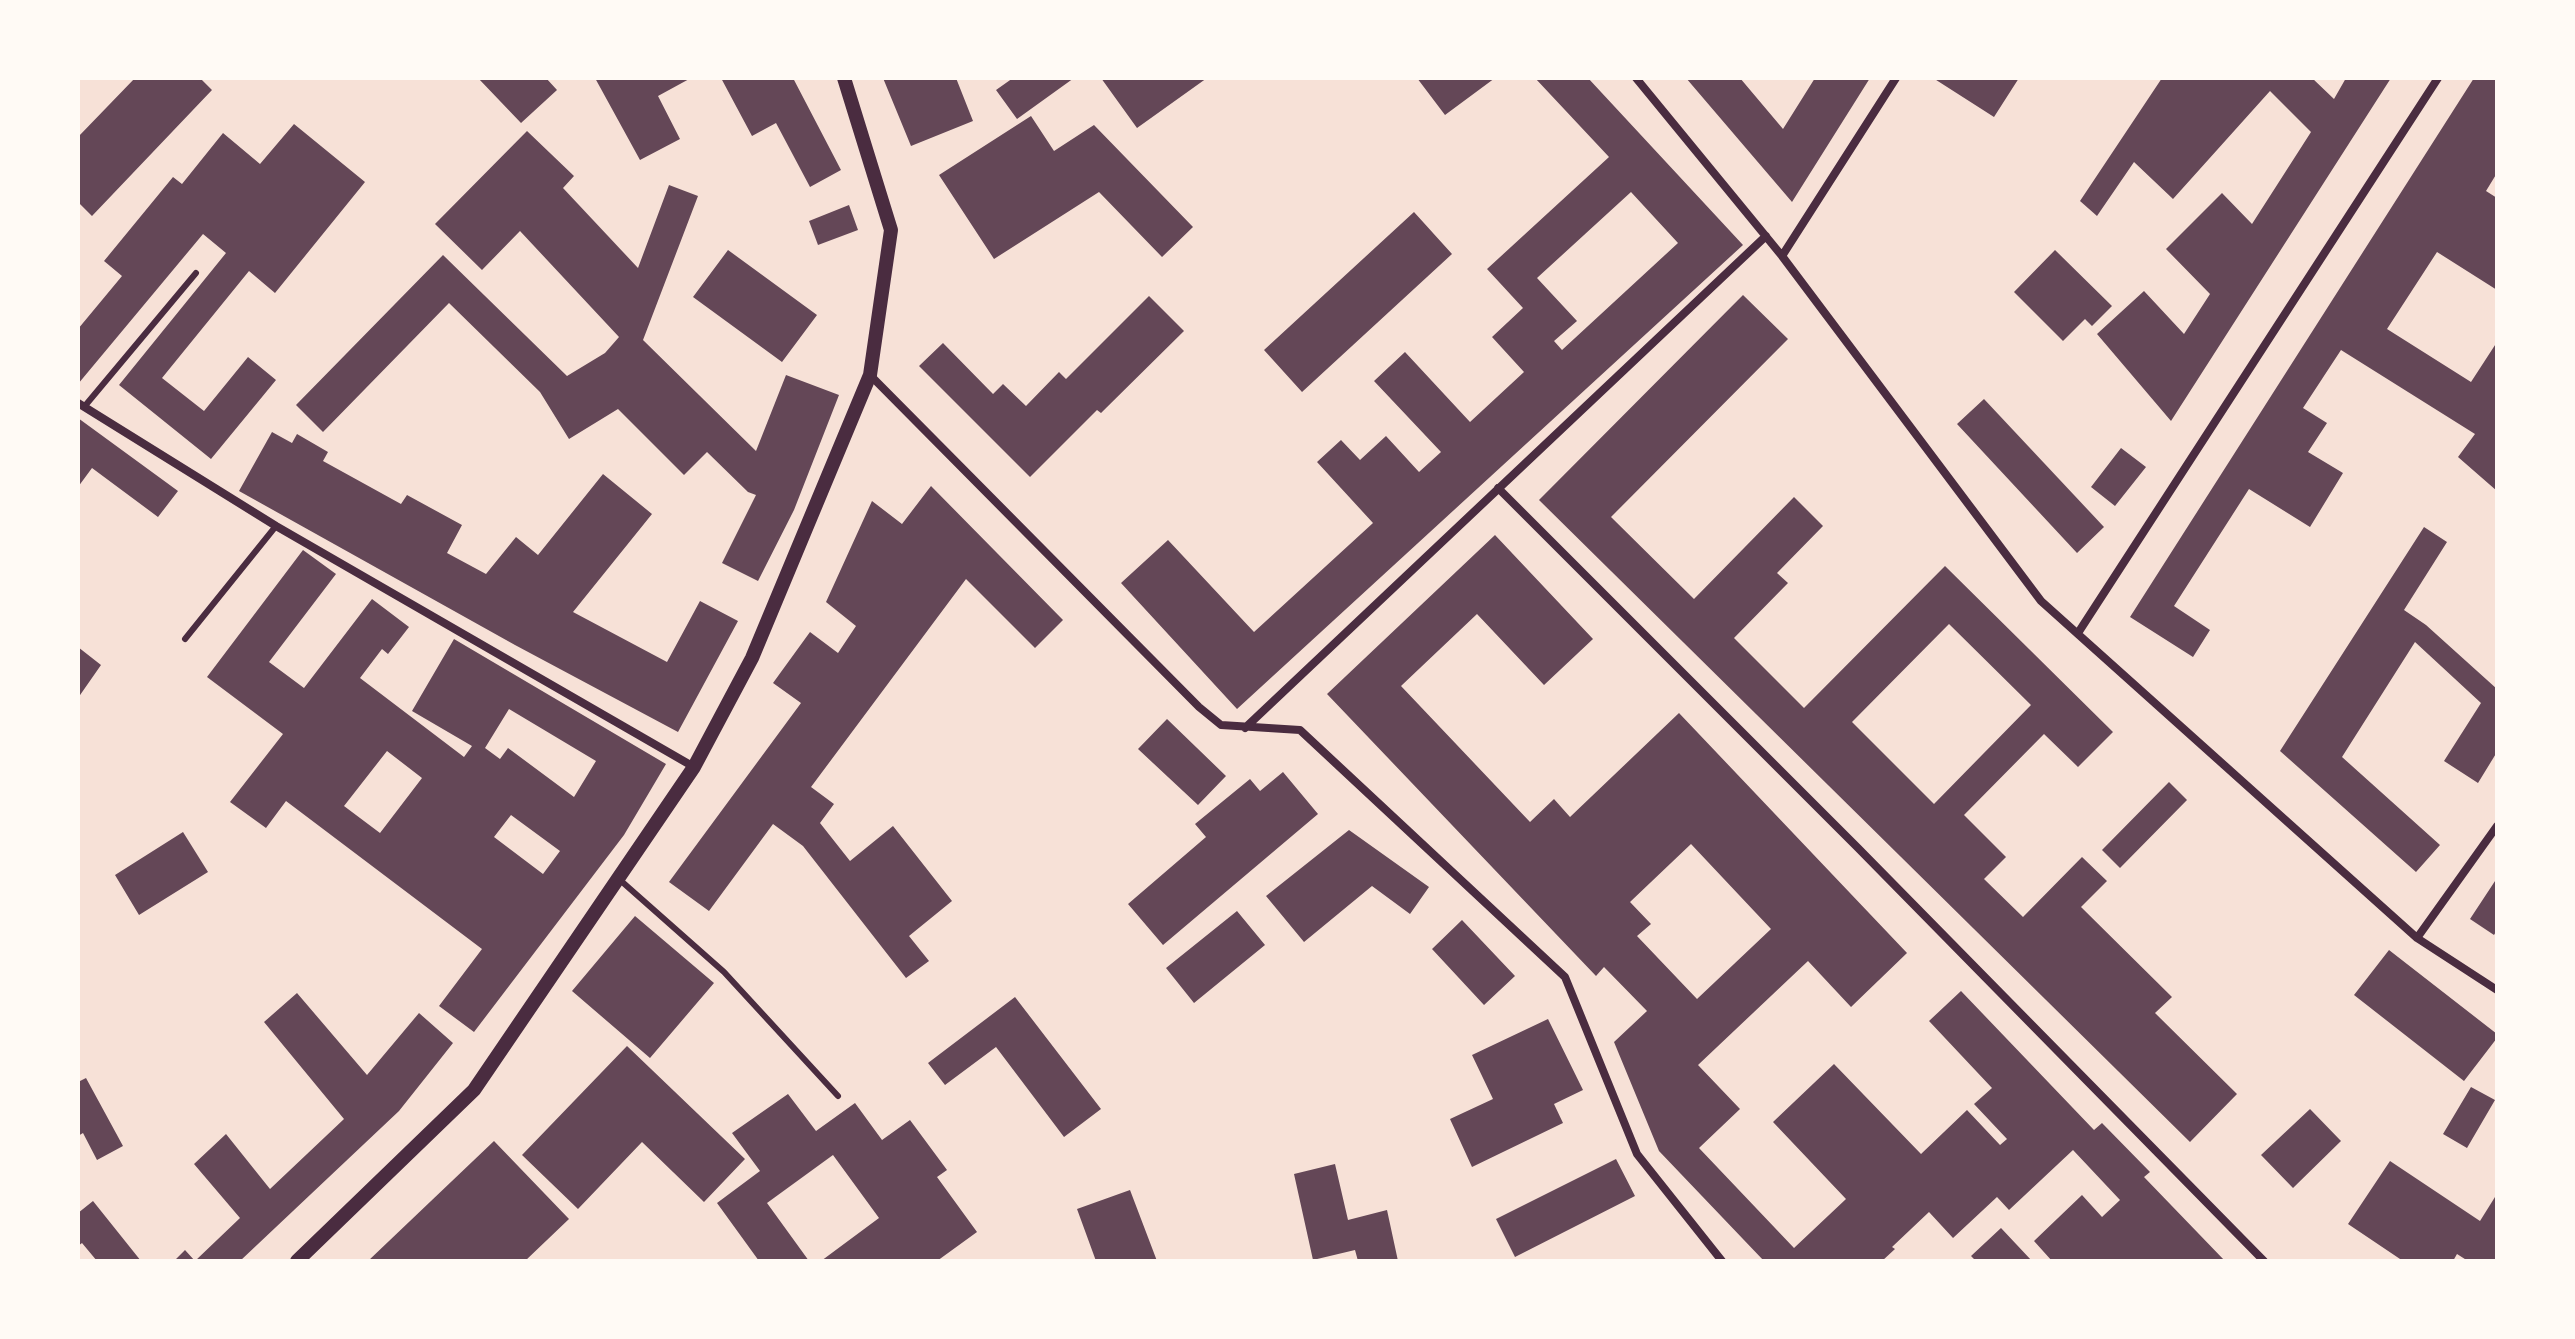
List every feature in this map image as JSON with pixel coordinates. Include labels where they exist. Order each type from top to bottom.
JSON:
[{"type":"street","points":[[297,1261],[474,1090],[694,767],[752,658],[870,375],[891,230],[844,78]]},
{"type":"street","points":[[1636,78],[1782,256],[2041,601],[2417,938],[2497,990]]},
{"type":"street","points":[[1782,256],[1896,78]]},
{"type":"street","points":[[2078,633],[2438,78]]},
{"type":"street","points":[[1245,728],[1766,236]]},
{"type":"street","points":[[870,375],[1199,707],[1221,725],[1300,730],[1565,977],[1637,1154],[1722,1261]]},
{"type":"street","points":[[81,405],[276,526],[694,767]]},
{"type":"street","points":[[1498,488],[1836,825],[2264,1261]]},
{"type":"street","points":[[2417,938],[2497,826]]},
{"type":"lane","points":[[81,405],[196,273]]},
{"type":"lane","points":[[185,639],[276,526]]},
{"type":"lane","points":[[617,878],[724,972],[838,1096]]},
{"type":"building","points":[[135,78],[200,78],[212,90],[92,216],[78,202],[78,137]]},
{"type":"building","points":[[478,78],[546,78],[557,90],[521,123]]},
{"type":"building","points":[[595,78],[691,78],[658,96],[680,139],[640,160]]},
{"type":"building","points":[[721,78],[793,78],[841,170],[810,187],[776,123],[752,136]]},
{"type":"building","points":[[883,78],[956,78],[973,121],[911,146]]},
{"type":"building","points":[[1013,78],[1074,78],[1017,119],[996,90]]},
{"type":"building","points":[[1101,78],[1207,78],[1137,128]]},
{"type":"building","points":[[1417,78],[1495,78],[1445,115]]},
{"type":"building","points":[[1535,78],[1588,78],[1743,245],[1237,709],[1121,583],[1168,540],[1254,632],[1373,523],[1317,462],[1341,440],[1360,460],[1386,436],[1419,472],[1441,452],[1374,381],[1405,352],[1470,422],[1524,372],[1492,337],[1523,308],[1487,269],[1609,157]],"holes":[[[1631,192],[1678,243],[1562,350],[1554,341],[1577,321],[1537,278]]]},
{"type":"building","points":[[1686,78],[1740,78],[1783,129],[1815,78],[1870,78],[1792,202]]},
{"type":"building","points":[[1933,78],[2019,78],[1994,117]]},
{"type":"building","points":[[2162,78],[2312,78],[2334,99],[2346,78],[2391,78],[2171,421],[2097,334],[2144,291],[2184,334],[2210,294],[2166,249],[2222,193],[2252,224],[2311,132],[2270,91],[2173,199],[2134,162],[2097,216],[2080,201]]},
{"type":"building","points":[[2474,78],[2497,78],[2497,173],[2486,191],[2497,198],[2497,290],[2437,252],[2387,329],[2471,382],[2497,342],[2497,491],[2458,457],[2475,434],[2341,350],[2303,408],[2327,423],[2308,452],[2343,473],[2310,527],[2249,489],[2174,606],[2210,630],[2193,657],[2130,617]]},
{"type":"building","points":[[1031,116],[1054,151],[1094,125],[1193,227],[1162,257],[1099,192],[994,259],[939,175]]},
{"type":"building","points":[[294,124],[365,182],[275,293],[249,271],[162,378],[204,411],[248,357],[276,380],[211,459],[119,385],[226,253],[203,234],[78,384],[78,329],[122,276],[104,261],[173,177],[182,184],[223,133],[260,164]]},
{"type":"building","points":[[527,131],[574,176],[563,188],[638,268],[669,185],[698,196],[643,340],[756,451],[786,375],[839,395],[794,510],[758,581],[722,563],[756,495],[748,492],[707,452],[684,475],[618,409],[569,439],[540,392],[449,303],[323,432],[296,405],[443,255],[567,376],[605,353],[619,337],[520,231],[482,270],[435,224]]},
{"type":"building","points":[[849,205],[858,230],[818,245],[809,221]]},
{"type":"building","points":[[1414,212],[1452,254],[1302,392],[1264,350]]},
{"type":"building","points":[[728,250],[817,315],[782,362],[693,297]]},
{"type":"building","points":[[2055,250],[2112,306],[2092,326],[2085,319],[2063,341],[2014,292]]},
{"type":"building","points":[[1743,295],[1788,339],[1611,517],[1694,599],[1794,497],[1823,526],[1777,573],[1788,583],[1734,638],[1804,708],[1945,566],[2113,732],[2078,767],[2044,734],[1964,815],[2006,857],[1984,879],[2023,917],[2082,857],[2107,881],[2081,907],[2172,997],[2155,1013],[2237,1094],[2190,1142],[1539,500]],"holes":[[[1949,624],[2031,705],[1934,804],[1852,722]]]},
{"type":"building","points":[[1149,296],[1184,331],[1101,413],[1097,410],[1030,477],[919,366],[943,343],[993,394],[1003,384],[1026,406],[1059,372],[1066,379]]},
{"type":"building","points":[[1984,399],[2104,527],[2077,553],[1957,424]]},
{"type":"building","points":[[78,418],[178,491],[158,517],[92,468],[78,487]]},
{"type":"building","points":[[272,432],[292,443],[297,434],[328,452],[323,461],[401,504],[407,495],[462,525],[447,553],[486,574],[516,537],[538,555],[603,474],[652,514],[573,612],[667,662],[700,601],[738,621],[678,732],[239,491]]},
{"type":"building","points":[[2121,448],[2146,467],[2115,506],[2091,487]]},
{"type":"building","points":[[931,486],[1063,620],[1035,648],[966,579],[811,787],[834,804],[820,823],[850,861],[893,826],[952,901],[909,936],[929,961],[906,978],[803,846],[773,824],[709,911],[669,882],[801,703],[773,683],[810,632],[838,653],[856,626],[826,602],[872,501],[902,524]]},
{"type":"building","points":[[2424,527],[2447,542],[2404,610],[2426,625],[2497,689],[2497,752],[2478,783],[2444,761],[2481,703],[2415,642],[2342,757],[2440,845],[2416,872],[2280,751]]},
{"type":"building","points":[[1495,535],[1593,639],[1544,685],[1477,614],[1401,686],[1530,822],[1554,799],[1570,817],[1679,713],[1907,953],[1851,1007],[1808,961],[1698,1065],[1740,1109],[1699,1148],[1794,1248],[1846,1199],[1773,1122],[1834,1064],[1921,1154],[1967,1110],[2000,1145],[2007,1139],[1974,1104],[1992,1088],[1929,1021],[1961,991],[2094,1130],[2102,1123],[2150,1172],[2144,1177],[2225,1261],[2052,1261],[2034,1241],[2082,1195],[2102,1217],[2120,1200],[2073,1150],[2009,1210],[1997,1197],[1953,1238],[1929,1212],[1892,1247],[1895,1249],[1882,1261],[1764,1261],[1659,1151],[1614,1042],[1647,1011],[1604,967],[1596,976],[1327,694]],"holes":[[[1691,844],[1771,929],[1697,999],[1637,936],[1651,924],[1630,902]]]},
{"type":"building","points":[[303,550],[336,574],[269,662],[304,688],[372,599],[409,627],[388,654],[382,649],[360,678],[464,757],[472,746],[412,711],[454,639],[666,764],[624,835],[474,1032],[439,1006],[482,949],[286,801],[266,828],[230,802],[283,734],[207,677]],"holes":[[[509,709],[596,761],[574,797],[508,748],[500,759],[485,748]],[[387,751],[422,778],[380,833],[344,806]],[[511,815],[560,851],[543,874],[494,837]]]},
{"type":"building","points":[[78,647],[101,665],[78,698]]},
{"type":"building","points":[[1167,719],[1226,776],[1198,805],[1138,749]]},
{"type":"building","points":[[1283,772],[1318,814],[1163,945],[1128,904],[1206,837],[1195,824],[1250,779],[1260,791]]},
{"type":"building","points":[[2169,782],[2187,800],[2120,868],[2102,850]]},
{"type":"building","points":[[1349,830],[1429,887],[1410,914],[1372,886],[1304,942],[1266,896]]},
{"type":"building","points":[[183,832],[208,872],[139,915],[115,875]]},
{"type":"building","points":[[2497,878],[2497,930],[2494,935],[2470,919]]},
{"type":"building","points":[[1237,911],[1265,945],[1194,1003],[1166,968]]},
{"type":"building","points":[[635,916],[714,983],[650,1058],[572,991]]},
{"type":"building","points":[[1462,920],[1515,976],[1484,1005],[1432,949]]},
{"type":"building","points":[[2389,950],[2497,1034],[2464,1081],[2354,995]]},
{"type":"building","points":[[297,993],[367,1075],[419,1013],[453,1043],[399,1111],[240,1261],[195,1261],[240,1218],[194,1164],[226,1134],[270,1189],[344,1119],[264,1022]]},
{"type":"building","points":[[1015,997],[1101,1109],[1064,1137],[996,1047],[945,1085],[928,1063]]},
{"type":"building","points":[[1548,1019],[1583,1090],[1554,1104],[1563,1123],[1472,1167],[1450,1119],[1493,1099],[1472,1055]]},
{"type":"building","points":[[627,1046],[745,1159],[704,1202],[642,1142],[578,1209],[522,1155]]},
{"type":"building","points":[[86,1078],[123,1146],[97,1160],[83,1133],[78,1136],[78,1082]]},
{"type":"building","points":[[2471,1087],[2495,1100],[2467,1148],[2443,1134]]},
{"type":"building","points":[[788,1094],[816,1131],[855,1103],[882,1140],[910,1120],[947,1170],[937,1177],[977,1232],[937,1261],[821,1261],[879,1218],[833,1155],[767,1203],[809,1261],[759,1261],[717,1203],[760,1171],[732,1133]]},
{"type":"building","points":[[2310,1109],[2341,1141],[2293,1188],[2261,1155]]},
{"type":"building","points":[[494,1141],[569,1219],[525,1261],[368,1261]]},
{"type":"building","points":[[1616,1159],[1635,1196],[1515,1257],[1496,1219]]},
{"type":"building","points":[[2390,1161],[2480,1221],[2495,1197],[2497,1261],[2468,1261],[2457,1254],[2453,1261],[2403,1261],[2348,1224]]},
{"type":"building","points":[[1335,1164],[1348,1220],[1387,1210],[1398,1261],[1358,1261],[1355,1250],[1313,1260],[1294,1174]]},
{"type":"building","points":[[1130,1190],[1157,1261],[1096,1261],[1077,1209]]},
{"type":"building","points":[[93,1201],[141,1261],[97,1261],[82,1243],[78,1246],[78,1213]]},
{"type":"building","points":[[2001,1228],[2032,1261],[1976,1261],[1971,1256]]},
{"type":"building","points":[[185,1250],[195,1261],[174,1261]]}]
